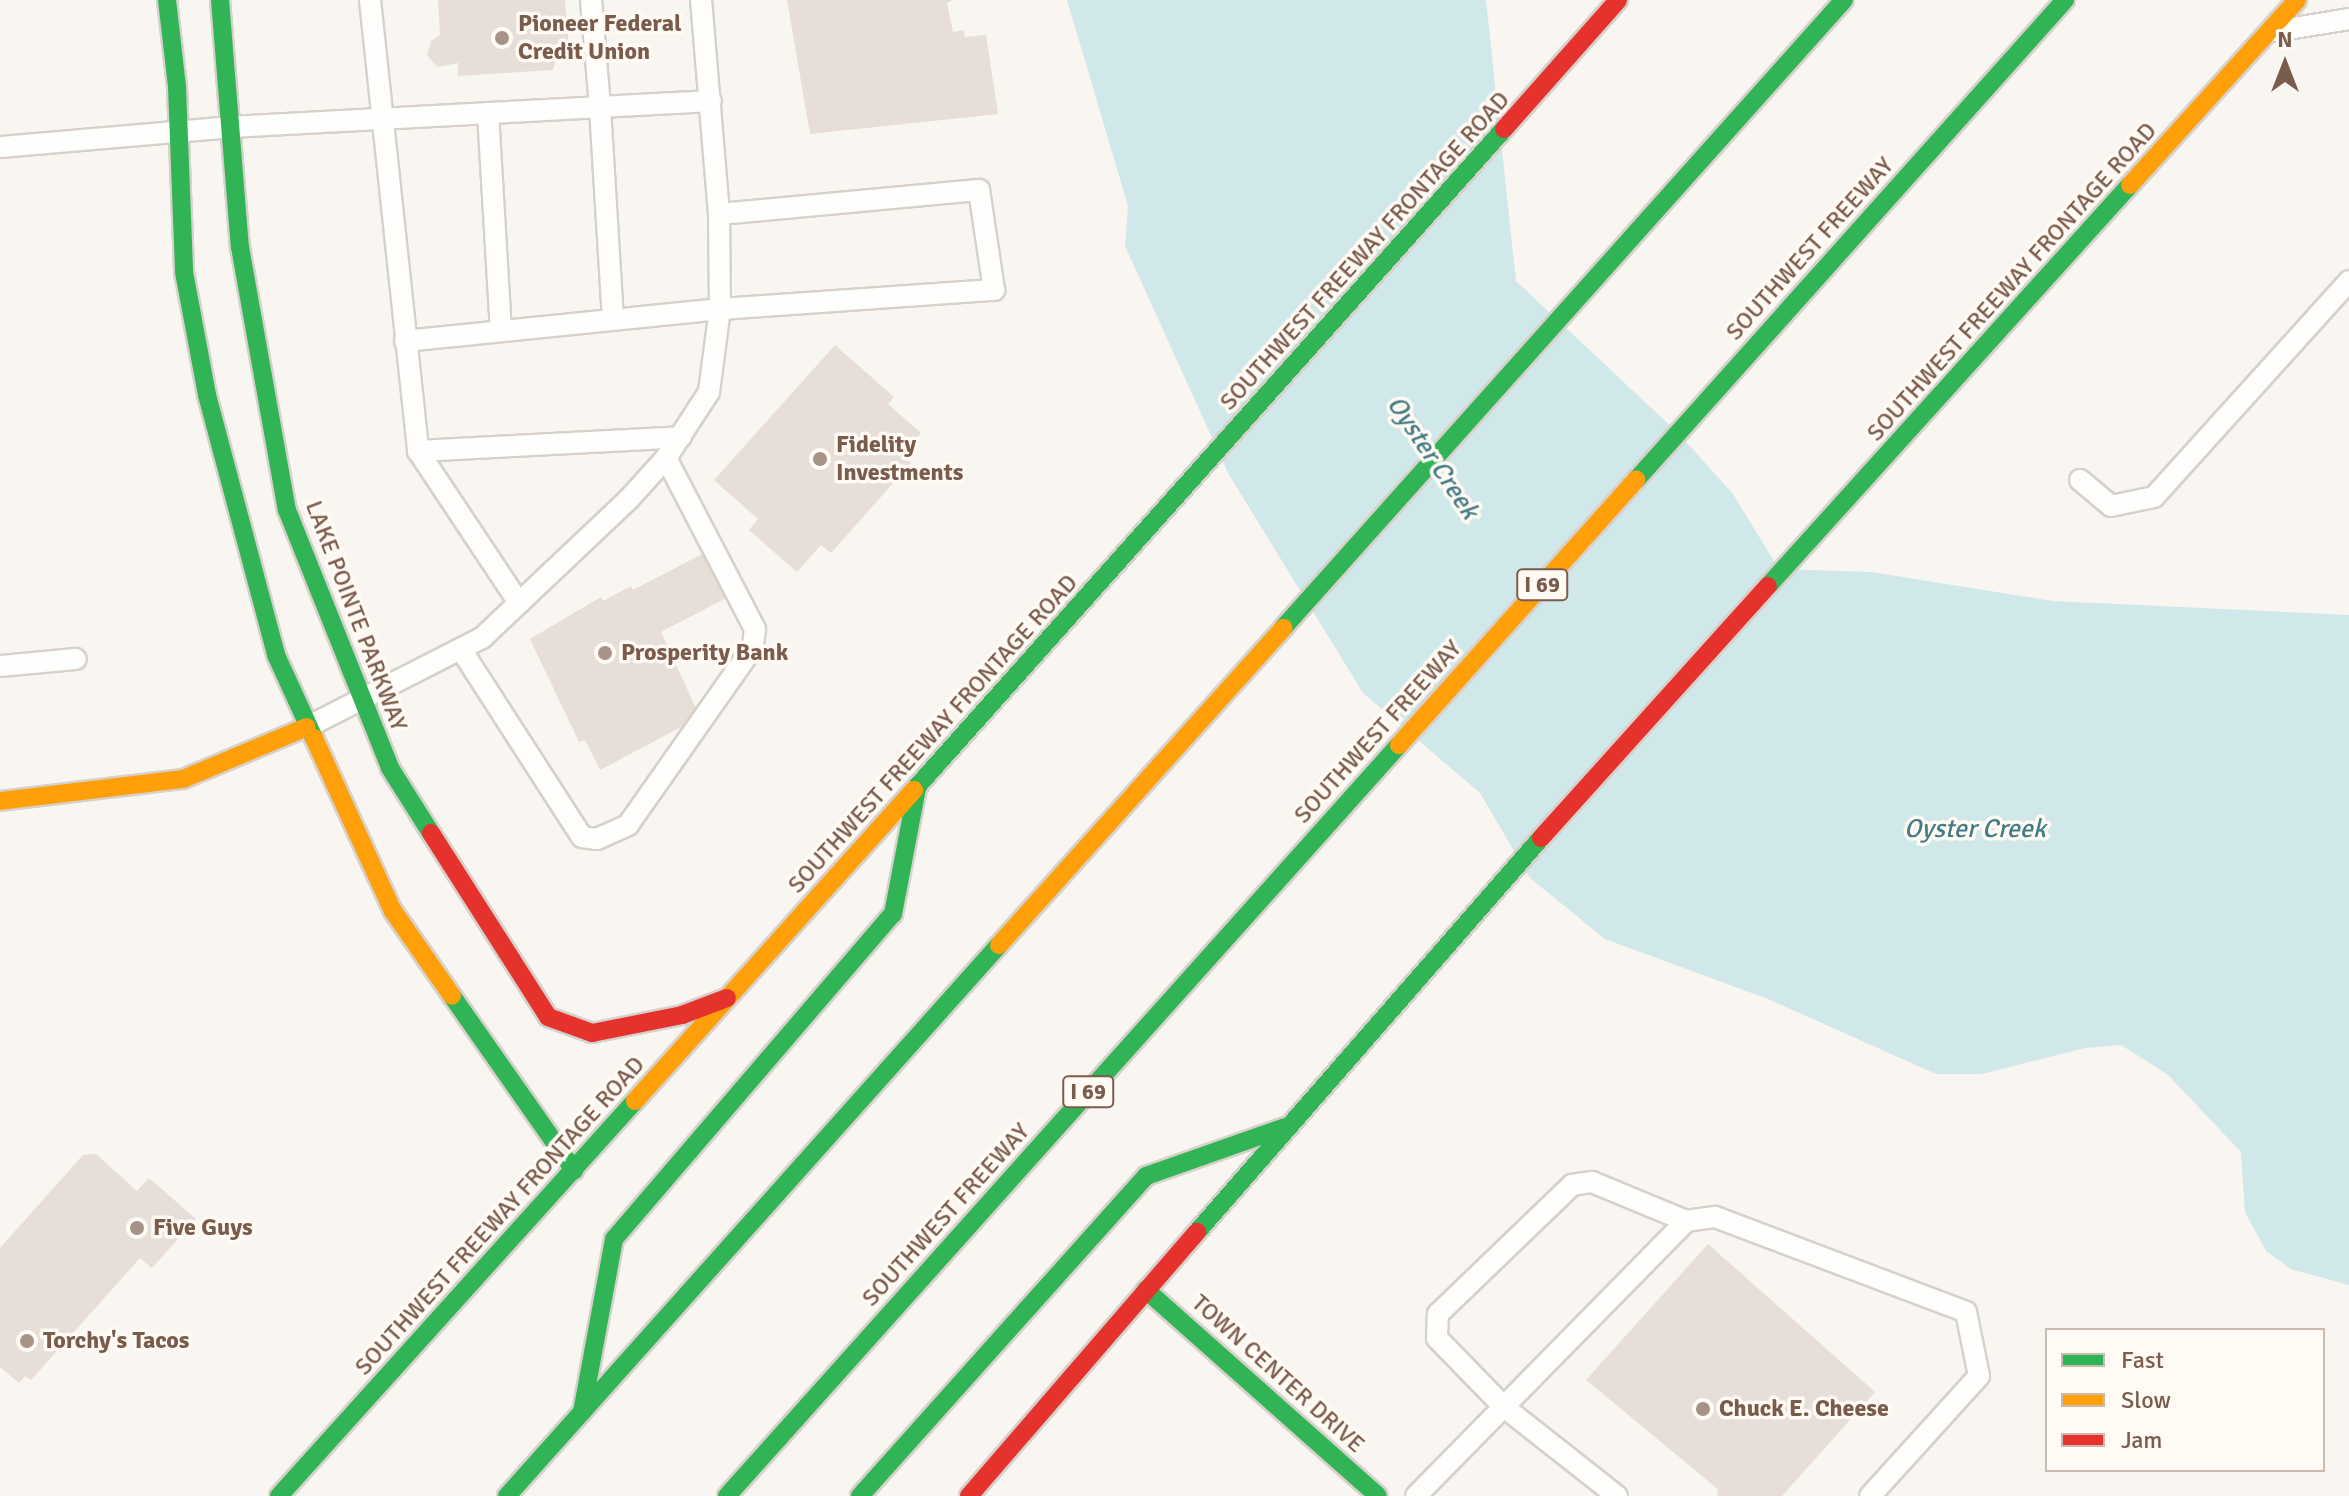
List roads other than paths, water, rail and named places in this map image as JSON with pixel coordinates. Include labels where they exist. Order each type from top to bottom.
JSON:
[{"type":"main road","points":[[167,0],[178,135],[184,272],[207,395],[276,655],[393,911],[574,1170]]},
{"type":"main road","name":"LAKE POINTE PARKWAY","points":[[220,0],[240,247],[287,510],[390,768],[548,1017],[592,1033],[682,1015],[729,997]]},
{"type":"main road","name":"SOUTHWEST FREEWAY FRONTAGE ROAD","points":[[279,1496],[1155,523],[1618,0]]},
{"type":"main road","points":[[507,1496],[1844,0]]},
{"type":"main road","name":"SOUTHWEST FREEWAY","points":[[727,1496],[2065,0]]},
{"type":"main road","name":"SOUTHWEST FREEWAY FRONTAGE ROAD","points":[[969,1496],[1478,907],[2297,0]]},
{"type":"main road","points":[[0,801],[183,779],[224,766],[307,727]]},
{"type":"main road","points":[[582,1412],[614,1239],[893,914],[917,788]]},
{"type":"main road","points":[[860,1496],[1146,1176],[1285,1127]]},
{"type":"main road","name":"TOWN CENTER DRIVE","points":[[1146,1290],[1378,1496]]},
{"type":"lane","points":[[370,0],[418,451],[519,603]]},
{"type":"lane","points":[[591,0],[613,320]]},
{"type":"lane","points":[[307,727],[360,698],[462,651],[519,603],[666,458],[709,392],[720,309],[719,214],[701,0]]},
{"type":"lane","points":[[2268,32],[2349,19]]},
{"type":"lane","points":[[0,147],[178,135],[231,127],[711,101]]},
{"type":"lane","points":[[488,113],[501,331]]},
{"type":"lane","points":[[405,341],[720,309],[994,290],[979,190],[719,214]]},
{"type":"lane","points":[[2080,480],[2111,506],[2154,497],[2349,281]]},
{"type":"lane","points":[[418,451],[681,437]]},
{"type":"lane","points":[[462,651],[582,837],[597,839],[628,825],[753,647],[755,629],[666,458]]},
{"type":"lane","points":[[0,666],[76,659]]},
{"type":"lane","points":[[1617,1496],[1504,1407],[1437,1338],[1438,1314],[1572,1185],[1592,1182],[1686,1221],[1715,1217],[1966,1312],[1976,1342],[1979,1376],[1870,1496]]},
{"type":"lane","points":[[1416,1496],[1686,1221]]},
{"type":"water","name":"Oyster Creek","points":[[1067,0],[1486,0],[1516,281],[1679,434],[1733,494],[1779,569],[1871,572],[2053,601],[2349,615],[2349,1285],[2291,1269],[2266,1251],[2245,1212],[2241,1152],[2167,1074],[2121,1045],[2085,1048],[1982,1074],[1936,1074],[1768,999],[1605,939],[1530,878],[1480,793],[1363,693],[1228,473],[1125,246],[1128,206]]},
{"type":"place","name":"Pioneer Federal Credit Union","points":[[502,38]]},
{"type":"place","name":"Fidelity Investments","points":[[820,459]]},
{"type":"place","name":"Prosperity Bank","points":[[605,653]]},
{"type":"place","name":"Five Guys","points":[[137,1228]]},
{"type":"place","name":"Torchy's Tacos","points":[[27,1341]]},
{"type":"place","name":"Chuck E. Cheese","points":[[1703,1409]]}]
